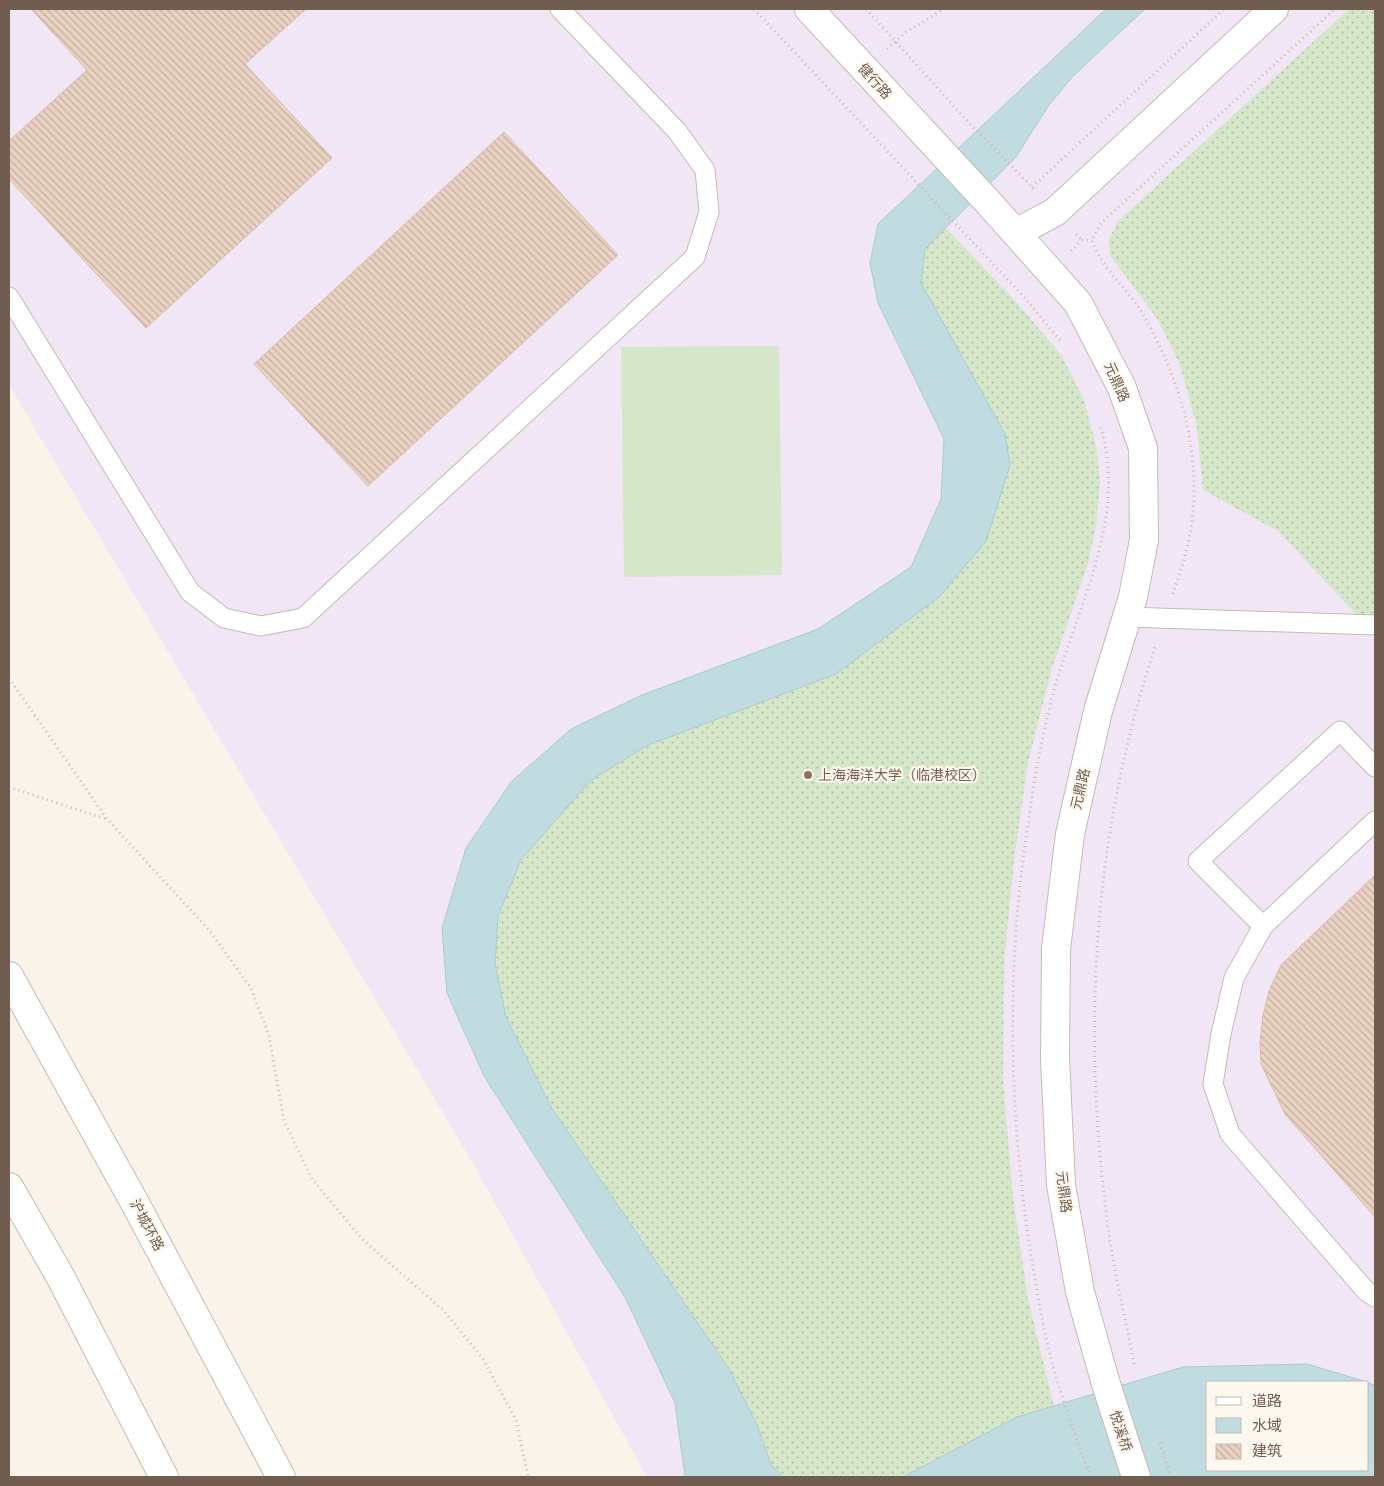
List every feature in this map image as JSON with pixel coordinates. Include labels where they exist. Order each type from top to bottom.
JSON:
[{"type":"street","name":"健行路","points":[[809,9],[987,201]]},
{"type":"street","points":[[1016,233],[1055,212],[1274,9]]},
{"type":"street","name":"元鼎路","points":[[987,201],[1078,303],[1122,388],[1143,448],[1144,540],[1127,617],[1098,712],[1070,834],[1056,949],[1055,1058],[1061,1185],[1080,1292],[1106,1384]]},
{"type":"street","name":"沪城环路","points":[[9,976],[136,1205],[282,1477]]},
{"type":"street","points":[[9,1188],[60,1276],[164,1477]]},
{"type":"street","name":"悦溪桥","points":[[1106,1384],[1136,1477]]},
{"type":"lane","points":[[9,297],[190,592],[224,618],[261,626],[303,618],[695,257],[710,212],[705,170],[677,131],[560,9]]},
{"type":"lane","points":[[1127,617],[1375,625]]},
{"type":"lane","points":[[1263,926],[1198,861],[1340,731],[1375,767]]},
{"type":"lane","points":[[1375,821],[1263,926],[1234,978],[1221,1034],[1213,1084],[1230,1134],[1366,1291],[1375,1298]]},
{"type":"path","points":[[754,9],[1025,298],[1063,344]]},
{"type":"path","points":[[866,9],[968,122],[1020,173]]},
{"type":"path","points":[[864,69],[895,41],[934,13],[944,9]]},
{"type":"path","points":[[1032,187],[1224,9]]},
{"type":"path","points":[[1091,1477],[1061,1395],[1038,1297],[1022,1196],[1013,1080],[1013,963],[1023,861],[1037,764],[1060,670],[1096,566],[1105,526],[1109,482],[1106,444],[1100,425]]},
{"type":"path","points":[[9,678],[107,819],[209,930],[251,988],[269,1036],[284,1121],[312,1179],[361,1238],[444,1311],[483,1360],[516,1420],[528,1477]]},
{"type":"path","points":[[9,786],[107,819]]},
{"type":"shaded area","name":"上海海洋大学（临港校区）","points":[[9,9],[1375,9],[1375,1477],[647,1477],[474,1165],[9,385]]},
{"type":"green space","points":[[1349,9],[1375,9],[1375,617],[1367,626],[1278,531],[1203,490],[1197,427],[1180,365],[1158,320],[1110,255],[1109,240],[1117,222]]},
{"type":"green space","points":[[946,228],[1018,304],[1062,356],[1084,400],[1096,446],[1100,482],[1096,525],[1088,563],[1052,668],[1028,762],[1014,860],[1004,963],[1003,1080],[1013,1197],[1028,1299],[1054,1406],[1017,1417],[903,1477],[783,1477],[771,1465],[757,1425],[729,1369],[551,1107],[506,1017],[495,964],[498,916],[521,860],[590,781],[646,746],[836,674],[1005,434],[921,283],[925,249]]},
{"type":"green space","points":[[779,346],[782,575],[624,577],[621,347]]},
{"type":"water","points":[[1106,9],[1145,9],[1073,76],[1049,105],[1016,157],[925,249],[921,283],[1005,434],[1010,465],[986,541],[939,597],[836,674],[646,746],[590,781],[521,860],[498,916],[495,964],[506,1017],[551,1107],[729,1369],[757,1425],[771,1465],[783,1477],[685,1477],[675,1403],[626,1299],[484,1076],[447,993],[442,928],[466,848],[511,782],[571,729],[642,695],[818,629],[911,567],[941,499],[944,439],[878,303],[870,263],[878,224]]},
{"type":"water","points":[[1307,1364],[1364,1381],[1206,1381],[1206,1471],[1369,1471],[1369,1383],[1375,1385],[1375,1477],[903,1477],[1017,1417],[1183,1367]]},
{"type":"building","points":[[31,9],[306,9],[245,64],[332,158],[146,328],[9,179],[9,141],[87,70]]},
{"type":"building","points":[[504,132],[618,255],[368,486],[254,364]]},
{"type":"building","points":[[1375,875],[1375,1217],[1285,1114],[1261,1064],[1260,1042],[1263,1015],[1269,991],[1281,965]]},
{"type":"place","name":"上海海洋大学（临港校区）","points":[[808,775]]}]
